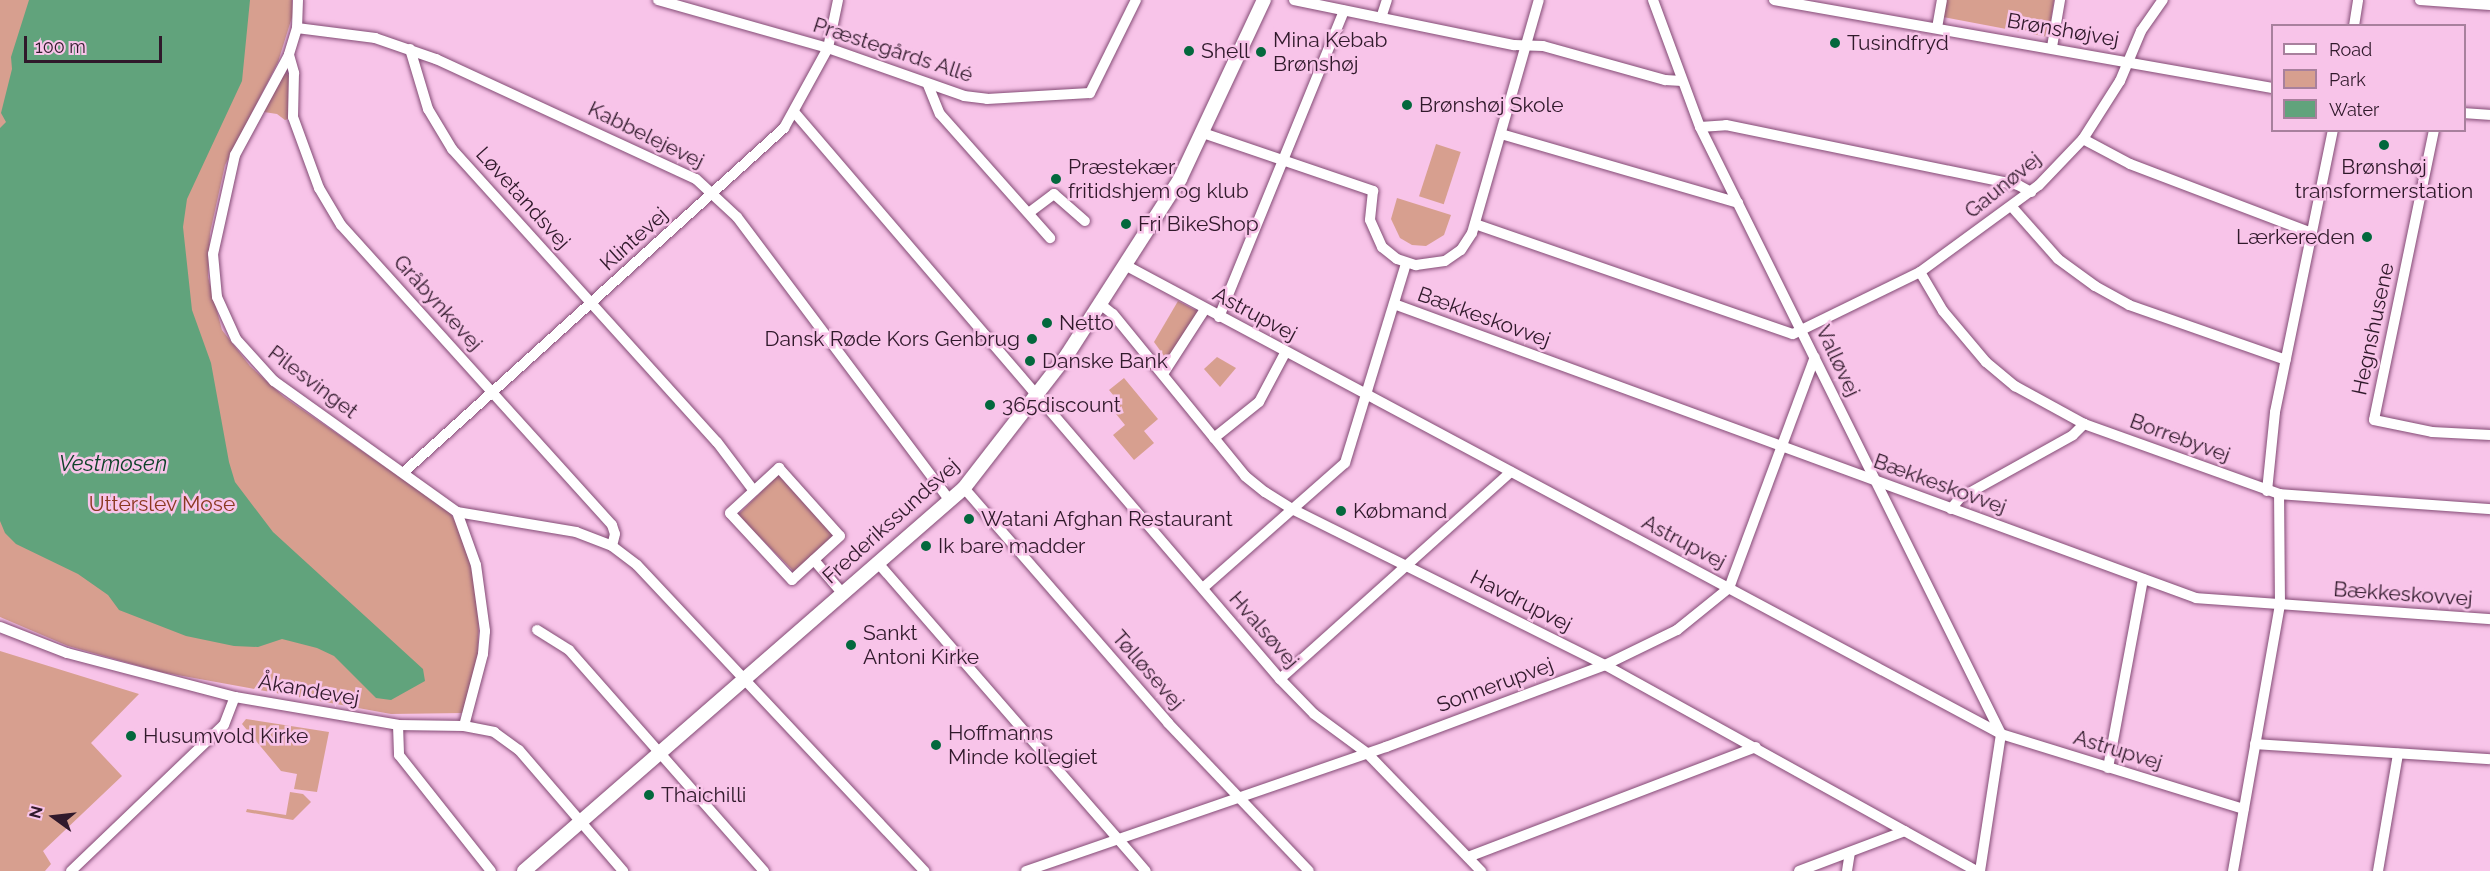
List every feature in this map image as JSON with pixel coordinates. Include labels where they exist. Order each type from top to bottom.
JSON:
[{"type":"main road","name":"Frederikssundsvej","points":[[524,871],[748,680],[878,562],[964,488],[1037,395],[1100,304],[1180,179],[1264,0]]},
{"type":"street","name":"Pilesvinget","points":[[298,0],[297,28],[289,55],[235,155],[213,254],[217,297],[236,339],[274,381],[457,512],[467,533],[476,565],[485,631],[483,654],[464,726]]},
{"type":"street","name":"Præstegårds Allé","points":[[658,0],[828,48],[928,85],[987,99],[1090,93],[1136,0]]},
{"type":"street","name":"Klintevej","points":[[404,472],[784,128],[795,113],[828,48],[838,0]]},
{"type":"street","points":[[1294,0],[1526,45],[1543,46],[1665,80],[1682,81]]},
{"type":"street","points":[[1381,18],[1387,0]]},
{"type":"street","points":[[1203,133],[1281,163],[1373,191],[1369,210],[1376,239],[1389,254],[1406,263],[1426,266],[1445,261],[1468,242],[1475,224],[1539,0]]},
{"type":"street","name":"Valløvej","points":[[1653,0],[1700,127],[2001,734]]},
{"type":"street","name":"Brønshøjvej","points":[[1774,0],[2052,47],[2271,88]]},
{"type":"street","points":[[1938,28],[1942,0]]},
{"type":"street","points":[[2052,47],[2060,0]]},
{"type":"street","name":"Gaunøvej","points":[[1802,330],[1920,272],[2031,192],[2082,139],[2120,81],[2141,31],[2163,0]]},
{"type":"street","points":[[2354,24],[2358,0]]},
{"type":"street","points":[[2420,0],[2490,4]]},
{"type":"street","points":[[1219,317],[1344,11]]},
{"type":"street","name":"Kabbelejevej","points":[[297,28],[356,34],[410,49],[676,168],[714,193],[737,217],[950,501]]},
{"type":"street","name":"Løvetandsvej","points":[[410,49],[428,109],[446,140],[717,442],[754,491]]},
{"type":"street","name":"Gråbynkevej","points":[[289,55],[294,73],[293,117],[319,188],[341,225],[612,525],[615,534],[612,546]]},
{"type":"street","points":[[928,85],[940,114],[1001,186],[1030,212],[1050,238]]},
{"type":"street","name":"Hvalsøvej","points":[[795,113],[1280,679],[1314,714],[1368,754],[1481,871]]},
{"type":"street","points":[[2466,113],[2490,115]]},
{"type":"street","points":[[1700,127],[1726,125],[2018,185],[2031,192]]},
{"type":"street","points":[[2267,491],[2274,422],[2333,132]]},
{"type":"street","name":"Hegnshusene","points":[[2434,132],[2374,420],[2432,432],[2490,435]]},
{"type":"street","points":[[1501,134],[1738,203]]},
{"type":"street","points":[[2082,139],[2130,164],[2312,233]]},
{"type":"street","points":[[1030,212],[1054,194],[1085,221]]},
{"type":"street","points":[[2012,207],[2047,249],[2095,286],[2130,305],[2286,360]]},
{"type":"street","points":[[1475,224],[1770,328],[1793,334],[1802,330]]},
{"type":"street","points":[[1203,588],[1345,463],[1406,263]]},
{"type":"street","name":"Astrupvej","points":[[1125,265],[1285,353],[2001,734],[2244,809]]},
{"type":"street","name":"Borrebyvej","points":[[1920,272],[1943,311],[1986,362],[2022,391],[2085,424],[2279,494],[2490,509]]},
{"type":"street","name":"Havdrupvej","points":[[1100,304],[1113,314],[1245,476],[1292,509],[1605,665],[1979,871]]},
{"type":"street","name":"Bækkeskovvej","points":[[1394,304],[2196,598],[2490,620]]},
{"type":"street","points":[[1163,374],[1205,309]]},
{"type":"street","points":[[1214,438],[1259,402],[1285,353]]},
{"type":"street","points":[[1729,588],[1815,357]]},
{"type":"street","points":[[1950,509],[1960,498],[2073,435],[2085,424]]},
{"type":"street","points":[[779,468],[840,536],[792,580],[730,513],[754,491],[779,468]]},
{"type":"street","points":[[1280,679],[1511,472]]},
{"type":"street","name":"Tølløsevej","points":[[964,488],[1168,723],[1309,871]]},
{"type":"street","points":[[2233,871],[2280,605],[2279,494]]},
{"type":"street","points":[[457,512],[576,532],[612,546],[637,565],[748,680],[924,871]]},
{"type":"street","points":[[814,560],[843,594]]},
{"type":"street","points":[[878,562],[1146,871]]},
{"type":"street","points":[[2108,768],[2143,579]]},
{"type":"street","name":"Sonnerupvej","points":[[1026,871],[1368,754],[1605,665],[1677,630],[1729,588]]},
{"type":"street","name":"Åkandevej","points":[[0,627],[66,653],[235,698],[398,725],[464,726],[494,732],[519,750],[623,871]]},
{"type":"street","points":[[537,630],[569,650],[764,871]]},
{"type":"street","points":[[71,871],[224,725],[235,698]]},
{"type":"street","points":[[398,725],[399,755],[491,871]]},
{"type":"street","points":[[1979,871],[2001,734]]},
{"type":"street","points":[[2255,744],[2490,759]]},
{"type":"street","points":[[1468,857],[1755,747]]},
{"type":"street","points":[[2378,871],[2398,754]]},
{"type":"street","points":[[1799,871],[1905,831]]},
{"type":"street","points":[[1847,871],[1850,852]]},
{"type":"green space","name":"Vestmosen","points":[[0,0],[292,0],[293,14],[278,62],[225,165],[210,233],[208,277],[222,330],[250,366],[284,397],[449,511],[465,538],[479,609],[478,654],[463,713],[391,714],[161,672],[68,646],[0,617]]},
{"type":"green space","points":[[1946,0],[2054,0],[2048,37],[1943,17]]},
{"type":"green space","points":[[286,73],[289,76],[288,119],[285,120],[277,114],[264,112],[282,74]]},
{"type":"green space","points":[[1436,144],[1461,152],[1444,204],[1419,196]]},
{"type":"green space","points":[[1397,198],[1451,215],[1444,235],[1426,246],[1412,245],[1400,238],[1391,219]]},
{"type":"green space","points":[[1178,301],[1199,312],[1167,360],[1154,342]]},
{"type":"green space","points":[[1217,357],[1236,368],[1220,387],[1204,369]]},
{"type":"green space","points":[[1124,378],[1158,419],[1144,431],[1154,443],[1134,460],[1113,435],[1125,425],[1112,409],[1119,402],[1109,390]]},
{"type":"green space","points":[[778,475],[837,534],[796,574],[738,515]]},
{"type":"green space","points":[[0,651],[139,694],[91,743],[122,776],[43,851],[51,864],[45,871],[0,871]]},
{"type":"green space","points":[[246,719],[329,732],[317,792],[294,789],[297,774],[281,771],[242,724]]},
{"type":"green space","points":[[290,792],[303,794],[311,802],[293,820],[246,812],[247,809],[286,815]]},
{"type":"water","name":"Vestmosen","points":[[29,0],[250,0],[242,81],[187,199],[183,227],[192,310],[211,363],[229,462],[235,482],[273,532],[423,669],[425,681],[391,700],[376,698],[334,656],[317,648],[282,639],[258,647],[234,646],[186,636],[119,610],[108,595],[78,574],[16,544],[5,533],[0,521],[0,128],[6,122],[1,113],[12,69],[11,57]]},
{"type":"place","name":"Tusindfryd","points":[[1835,43]]},
{"type":"place","name":"Shell","points":[[1189,51]]},
{"type":"place","name":"Mina Kebab Brønshøj","points":[[1261,52]]},
{"type":"place","name":"Brønshøj Skole","points":[[1407,105]]},
{"type":"place","name":"Brønshøj transformerstation","points":[[2384,145]]},
{"type":"place","name":"Præstekær fritidshjem og klub","points":[[1056,179]]},
{"type":"place","name":"Fri BikeShop","points":[[1126,224]]},
{"type":"place","name":"Lærkereden","points":[[2367,237]]},
{"type":"place","name":"Netto","points":[[1047,323]]},
{"type":"place","name":"Dansk Røde Kors Genbrug","points":[[1032,339]]},
{"type":"place","name":"Danske Bank","points":[[1030,361]]},
{"type":"place","name":"365discount","points":[[990,405]]},
{"type":"place","name":"Købmand","points":[[1341,511]]},
{"type":"place","name":"Watani Afghan Restaurant","points":[[969,519]]},
{"type":"place","name":"Ik bare madder","points":[[926,546]]},
{"type":"place","name":"Sankt Antoni Kirke","points":[[851,645]]},
{"type":"place","name":"Husumvold Kirke","points":[[131,736]]},
{"type":"place","name":"Hoffmanns Minde kollegiet","points":[[936,745]]},
{"type":"place","name":"Thaichilli","points":[[649,795]]},
{"type":"park label","name":"Utterslev Mose","points":[[162,504]]}]
